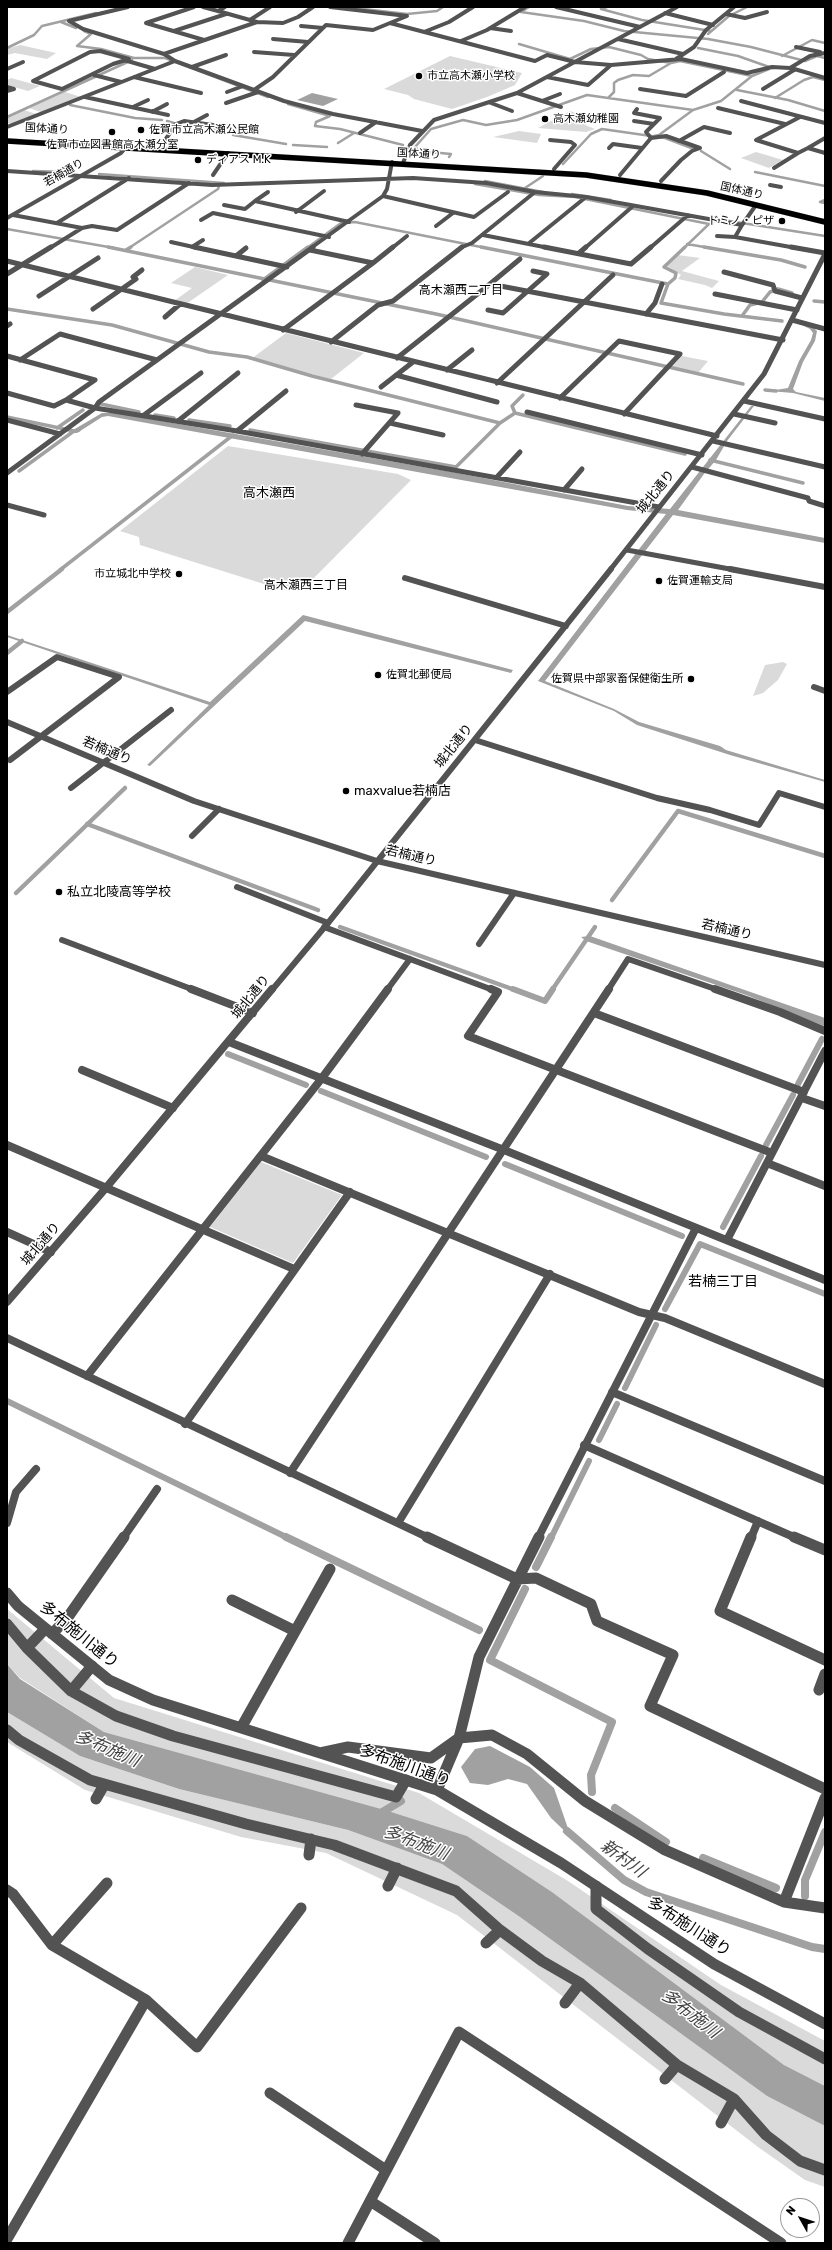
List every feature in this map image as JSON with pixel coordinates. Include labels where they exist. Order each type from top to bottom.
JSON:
[{"type":"highway","name":"国体通り","points":[[7,137],[228,153],[392,162],[404,161],[586,175],[700,192],[756,204],[825,222]]},
{"type":"highway","name":"国体通り","points":[[7,141],[161,146],[554,169],[620,175],[738,195],[825,216]]},
{"type":"street","points":[[128,7],[68,21],[101,35],[164,54],[173,62],[192,67],[255,92],[333,114],[422,131]]},
{"type":"street","points":[[194,7],[146,23],[204,40]]},
{"type":"street","points":[[203,7],[257,22],[283,23],[298,17],[313,7]]},
{"type":"street","points":[[218,11],[225,7]]},
{"type":"street","points":[[250,20],[270,7]]},
{"type":"street","points":[[226,103],[255,92],[273,77],[326,25],[373,30],[407,16],[395,12],[330,7]]},
{"type":"street","points":[[424,32],[449,22],[473,7]]},
{"type":"street","points":[[461,41],[490,28],[525,7]]},
{"type":"street","points":[[556,7],[640,27]]},
{"type":"street","points":[[566,9],[572,7]]},
{"type":"street","points":[[404,161],[410,145],[434,120],[491,103],[517,93],[677,7]]},
{"type":"street","points":[[390,23],[534,61],[547,55],[575,62],[611,65],[666,62],[676,59],[694,47],[698,39],[705,31],[729,14],[734,7]]},
{"type":"street","points":[[729,14],[745,18],[767,12]]},
{"type":"street","points":[[174,31],[227,13]]},
{"type":"street","points":[[665,13],[713,25]]},
{"type":"street","points":[[164,54],[257,22]]},
{"type":"street","points":[[301,26],[323,28]]},
{"type":"street","points":[[490,28],[508,32],[511,31]]},
{"type":"street","points":[[273,39],[308,42]]},
{"type":"street","points":[[618,39],[682,54]]},
{"type":"street","points":[[798,48],[824,53]]},
{"type":"street","points":[[100,51],[129,59],[124,60],[96,76],[62,89],[33,81],[90,52],[100,51]]},
{"type":"street","points":[[254,52],[294,55]]},
{"type":"street","points":[[762,89],[792,69],[802,60],[816,54],[824,53]]},
{"type":"street","points":[[192,67],[226,55]]},
{"type":"street","points":[[676,59],[747,73],[770,67],[792,69],[825,78]]},
{"type":"street","points":[[124,60],[155,69]]},
{"type":"street","points":[[7,68],[23,62]]},
{"type":"street","points":[[7,127],[173,62]]},
{"type":"street","points":[[547,77],[588,85],[611,65]]},
{"type":"street","points":[[682,100],[724,72]]},
{"type":"street","points":[[96,76],[121,82]]},
{"type":"street","points":[[134,77],[202,93]]},
{"type":"street","points":[[227,92],[243,86]]},
{"type":"street","points":[[7,87],[14,89],[7,91]]},
{"type":"street","points":[[640,89],[686,96]]},
{"type":"street","points":[[517,93],[559,107]]},
{"type":"street","points":[[542,101],[560,94]]},
{"type":"street","points":[[85,96],[168,115]]},
{"type":"street","points":[[132,107],[148,100]]},
{"type":"street","points":[[741,101],[825,123]]},
{"type":"street","points":[[491,103],[512,111]]},
{"type":"street","points":[[152,112],[167,104]]},
{"type":"street","points":[[506,113],[518,108]]},
{"type":"street","points":[[718,108],[785,124]]},
{"type":"street","points":[[637,109],[634,113],[656,116],[660,118],[646,132],[651,136],[679,141],[700,148],[692,151],[681,160],[661,181]]},
{"type":"street","points":[[720,113],[726,110]]},
{"type":"street","points":[[194,122],[207,116]]},
{"type":"street","points":[[798,153],[756,140],[800,117]]},
{"type":"street","points":[[161,146],[176,124],[184,121],[213,125]]},
{"type":"street","points":[[634,121],[654,124]]},
{"type":"street","points":[[360,133],[376,122]]},
{"type":"street","points":[[679,141],[704,127],[730,133]]},
{"type":"street","points":[[620,175],[651,136]]},
{"type":"street","points":[[774,168],[825,138]]},
{"type":"street","points":[[550,140],[571,142],[575,145],[554,169]]},
{"type":"street","points":[[609,148],[614,144],[642,148]]},
{"type":"street","name":"若楠通り","points":[[9,216],[83,174],[128,146]]},
{"type":"street","points":[[808,148],[825,153]]},
{"type":"street","points":[[213,175],[228,153]]},
{"type":"street","points":[[7,473],[95,408],[99,402],[268,280],[284,266],[310,250],[325,236],[348,223],[383,196],[387,189],[392,162]]},
{"type":"street","points":[[7,171],[83,174],[217,185],[388,178],[427,178],[486,183],[534,194],[584,198],[685,217],[743,223]]},
{"type":"street","points":[[11,175],[15,172]]},
{"type":"street","points":[[57,223],[129,178]]},
{"type":"street","points":[[7,274],[82,228],[92,226],[117,230],[189,183]]},
{"type":"street","points":[[770,185],[781,187]]},
{"type":"street","points":[[296,212],[324,190]]},
{"type":"street","points":[[224,205],[246,209],[268,192]]},
{"type":"street","points":[[383,196],[428,205],[429,208],[474,217],[508,192]]},
{"type":"street","points":[[330,342],[378,305],[393,301],[464,245],[472,243],[483,235],[534,194]]},
{"type":"street","points":[[528,244],[584,198]]},
{"type":"street","points":[[255,201],[296,212],[348,223]]},
{"type":"street","points":[[735,237],[756,204]]},
{"type":"street","points":[[579,253],[632,208]]},
{"type":"street","points":[[436,226],[453,213]]},
{"type":"street","points":[[201,220],[213,214],[325,236]]},
{"type":"street","points":[[9,216],[82,228]]},
{"type":"street","points":[[483,235],[632,264],[685,217]]},
{"type":"street","points":[[284,330],[407,236]]},
{"type":"street","points":[[716,236],[735,237],[825,254]]},
{"type":"street","points":[[192,247],[203,240]]},
{"type":"street","points":[[171,242],[284,266]]},
{"type":"street","points":[[236,256],[246,248]]},
{"type":"street","points":[[310,250],[372,263]]},
{"type":"street","name":"城北通り","points":[[7,1302],[106,1189],[326,925],[627,550],[659,507],[702,456],[764,374],[783,340],[802,298],[825,254]]},
{"type":"street","points":[[39,296],[98,258]]},
{"type":"street","points":[[397,358],[520,259]]},
{"type":"street","points":[[7,261],[624,414],[715,439],[721,443],[825,467]]},
{"type":"street","points":[[93,309],[136,279],[133,277],[142,270]]},
{"type":"street","points":[[488,310],[503,313],[547,274],[533,271]]},
{"type":"street","points":[[724,272],[773,285],[774,290],[802,298]]},
{"type":"street","points":[[497,383],[613,275]]},
{"type":"street","points":[[490,284],[783,340]]},
{"type":"street","points":[[646,314],[655,304],[662,284]]},
{"type":"street","points":[[715,294],[797,310]]},
{"type":"street","points":[[164,317],[180,304]]},
{"type":"street","points":[[792,320],[825,330]]},
{"type":"street","points":[[20,360],[60,334],[157,360]]},
{"type":"street","points":[[560,398],[619,340],[680,354],[624,414]]},
{"type":"street","points":[[447,370],[472,350]]},
{"type":"street","points":[[7,356],[95,380],[66,400],[54,406],[7,393]]},
{"type":"street","points":[[381,387],[413,362]]},
{"type":"street","points":[[144,415],[201,373]]},
{"type":"street","points":[[178,421],[238,373]]},
{"type":"street","points":[[396,375],[497,402]]},
{"type":"street","points":[[238,431],[286,391]]},
{"type":"street","points":[[66,400],[95,408],[238,431],[659,507]]},
{"type":"street","points":[[744,401],[825,419]]},
{"type":"street","points":[[356,405],[398,414],[362,454]]},
{"type":"street","points":[[527,412],[702,456]]},
{"type":"street","points":[[734,414],[775,423]]},
{"type":"street","points":[[7,420],[61,433]]},
{"type":"street","points":[[390,423],[443,435]]},
{"type":"street","points":[[497,477],[520,452]]},
{"type":"street","points":[[692,467],[808,498],[809,501],[825,506]]},
{"type":"street","points":[[564,490],[582,469]]},
{"type":"street","points":[[7,505],[44,515]]},
{"type":"street","points":[[627,550],[825,587]]},
{"type":"street","points":[[405,578],[566,626]]},
{"type":"street","points":[[7,692],[57,657],[119,676],[10,760]]},
{"type":"street","points":[[814,687],[825,690]]},
{"type":"street","points":[[70,788],[171,710]]},
{"type":"street","name":"若楠通り","points":[[7,722],[194,801],[376,861],[825,965]]},
{"type":"street","points":[[475,740],[656,798],[710,810],[759,825],[779,794],[825,807]]},
{"type":"street","points":[[192,836],[219,809]]},
{"type":"street","points":[[237,887],[410,959],[498,992],[468,1036],[556,1072],[772,1153]]},
{"type":"street","points":[[479,944],[514,893]]},
{"type":"street","points":[[62,940],[253,1013]]},
{"type":"street","points":[[86,1376],[322,1078],[410,959]]},
{"type":"street","points":[[290,1473],[556,1072],[628,959],[825,1030]]},
{"type":"street","points":[[594,1013],[803,1095],[825,1106]]},
{"type":"street","points":[[229,1042],[504,1150],[825,1280]]},
{"type":"street","points":[[727,1240],[825,1051]]},
{"type":"street","points":[[82,1070],[173,1108]]},
{"type":"street","points":[[7,1146],[294,1269]]},
{"type":"street","points":[[261,1156],[639,1312],[665,1318],[825,1382]]},
{"type":"street","points":[[767,1163],[825,1186]]},
{"type":"street","points":[[185,1424],[350,1192]]},
{"type":"street","points":[[437,1790],[459,1738],[479,1657],[584,1445],[696,1228]]},
{"type":"street","points":[[7,1232],[51,1252]]},
{"type":"street","points":[[398,1523],[550,1274]]},
{"type":"street","points":[[7,1338],[185,1424],[517,1579],[536,1578],[591,1604],[597,1621],[673,1654],[650,1706],[825,1789]]},
{"type":"street","points":[[612,1392],[825,1480]]},
{"type":"street","points":[[584,1445],[825,1550]]},
{"type":"street","points":[[7,1523],[16,1492],[36,1469]]},
{"type":"street","points":[[27,1648],[68,1617],[157,1489]]},
{"type":"street","points":[[758,1521],[720,1611],[825,1660]]},
{"type":"street","points":[[241,1728],[330,1569]]},
{"type":"street","name":"多布施川通り","points":[[7,1593],[18,1606],[109,1680],[153,1700],[437,1790],[561,1863],[714,1964],[825,2024]]},
{"type":"street","points":[[232,1600],[295,1631]]},
{"type":"street","points":[[7,1624],[27,1648],[71,1691],[116,1716],[173,1736],[396,1797],[406,1780]]},
{"type":"street","points":[[71,1691],[92,1666]]},
{"type":"street","points":[[819,1690],[825,1674]]},
{"type":"street","points":[[7,1730],[19,1740],[77,1773],[104,1785],[246,1824],[334,1845],[456,1891],[500,1930],[542,1960],[580,1983],[677,2065],[734,2099],[772,2140],[800,2161],[825,2170]]},
{"type":"street","points":[[319,1753],[348,1747],[431,1758],[459,1738],[492,1735],[527,1754],[585,1801],[665,1850],[784,1902],[825,1908]]},
{"type":"street","points":[[96,1799],[104,1785]]},
{"type":"street","points":[[784,1902],[825,1798]]},
{"type":"street","points":[[309,1855],[311,1839]]},
{"type":"street","points":[[388,1886],[397,1868]]},
{"type":"street","points":[[52,1945],[107,1884]]},
{"type":"street","points":[[596,1886],[596,1909],[648,1949],[738,2012],[825,2059]]},
{"type":"street","points":[[7,1890],[13,1894],[52,1945],[146,2000],[197,2047],[301,1908]]},
{"type":"street","points":[[486,1944],[500,1930]]},
{"type":"street","points":[[564,2003],[580,1983]]},
{"type":"street","points":[[7,2239],[146,2000]]},
{"type":"street","points":[[348,2243],[459,2032],[781,2243]]},
{"type":"street","points":[[665,2079],[677,2065]]},
{"type":"street","points":[[270,2093],[386,2170]]},
{"type":"street","points":[[722,2123],[734,2099]]},
{"type":"street","points":[[370,2202],[435,2243]]},
{"type":"shaded area","points":[[20,45],[56,53],[47,59],[15,53],[7,55],[7,49]]},
{"type":"shaded area","points":[[450,56],[522,73],[515,85],[487,97],[452,109],[384,89]]},
{"type":"shaded area","points":[[11,78],[40,86],[28,91],[7,85],[7,80]]},
{"type":"shaded area","points":[[65,92],[81,97],[41,112],[29,108]]},
{"type":"shaded area","points":[[24,110],[36,114],[11,124],[7,123],[7,118]]},
{"type":"shaded area","points":[[570,111],[592,119],[585,125],[595,129],[586,132],[538,128]]},
{"type":"shaded area","points":[[519,131],[541,134],[537,143],[493,137]]},
{"type":"shaded area","points":[[756,152],[783,160],[769,168],[741,158]]},
{"type":"shaded area","points":[[678,255],[700,258],[682,271],[719,281],[712,288],[678,279],[681,275],[667,266]]},
{"type":"shaded area","points":[[195,267],[228,275],[186,304],[174,301],[192,288],[171,283]]},
{"type":"shaded area","points":[[286,333],[364,353],[331,379],[251,359]]},
{"type":"shaded area","points":[[682,356],[708,361],[698,373],[672,367]]},
{"type":"shaded area","points":[[228,446],[398,474],[411,480],[311,581],[283,590],[140,545],[139,537],[120,531]]},
{"type":"shaded area","points":[[783,662],[787,664],[778,680],[763,693],[753,696],[765,665]]},
{"type":"shaded area","points":[[261,1162],[342,1195],[293,1263],[210,1227]]},
{"type":"shaded area","points":[[7,1609],[114,1698],[419,1793],[568,1881],[721,1985],[825,2041],[825,2086],[784,2065],[552,1892],[467,1836],[385,1810],[104,1732],[20,1678],[7,1664]]},
{"type":"shaded area","points":[[7,1712],[80,1756],[179,1789],[348,1830],[442,1864],[520,1917],[767,2096],[825,2126],[825,2187],[805,2180],[758,2147],[457,1915],[326,1853],[241,1837],[85,1790],[7,1742]]},
{"type":"water","points":[[312,93],[338,99],[323,106],[297,100]]},
{"type":"water","points":[[802,325],[814,328],[817,331],[815,341],[803,362],[793,389],[796,392],[825,398],[825,401],[793,393],[769,391],[788,388],[813,333],[810,329]]},
{"type":"water","points":[[751,406],[754,406],[678,510],[825,538],[825,543],[673,515],[545,681],[614,709],[639,722],[720,746],[726,750],[825,780],[825,782],[730,755],[637,725],[614,711],[538,681],[666,514],[627,510],[108,416],[102,417],[77,433],[68,433],[102,413],[116,413],[452,472],[628,506],[670,509]]},
{"type":"water","points":[[303,615],[513,670],[511,673],[305,621],[150,766],[147,765],[209,705],[7,637],[7,635],[210,702]]},
{"type":"water","points":[[590,936],[825,1018],[825,1024],[824,1026],[746,995],[586,941],[581,937]]},
{"type":"water","name":"多布施川","points":[[7,1664],[20,1679],[104,1732],[385,1810],[467,1836],[552,1892],[784,2065],[825,2086],[825,2126],[767,2096],[520,1917],[442,1864],[348,1830],[179,1789],[80,1756],[7,1712]]},
{"type":"water","points":[[490,1746],[530,1767],[554,1788],[571,1837],[551,1818],[527,1784],[508,1779],[488,1785],[470,1783],[461,1767],[475,1749]]},
{"type":"waterway","points":[[346,7],[407,14],[437,11],[443,7]]},
{"type":"waterway","points":[[529,7],[521,12],[584,21],[624,31],[708,39],[751,47],[783,55]]},
{"type":"waterway","points":[[607,7],[601,9],[642,20],[711,31]]},
{"type":"waterway","points":[[708,34],[729,16],[747,7]]},
{"type":"waterway","points":[[7,48],[34,35],[42,26],[96,13]]},
{"type":"waterway","points":[[61,22],[76,28]]},
{"type":"waterway","points":[[84,31],[91,34],[77,46],[101,49],[134,58],[165,58],[268,97]]},
{"type":"waterway","points":[[783,55],[812,40],[825,43]]},
{"type":"waterway","points":[[519,44],[570,59],[591,49],[609,47],[641,55],[648,59],[671,63]]},
{"type":"waterway","points":[[698,48],[738,56],[772,68]]},
{"type":"waterway","points":[[783,55],[805,61],[817,56],[825,58]]},
{"type":"waterway","points":[[7,117],[132,60]]},
{"type":"waterway","points":[[671,63],[680,61],[752,76]]},
{"type":"waterway","points":[[609,97],[614,92],[614,83],[618,80],[633,75],[649,76],[671,63]]},
{"type":"waterway","points":[[752,76],[769,69]]},
{"type":"waterway","points":[[693,110],[721,101],[752,76]]},
{"type":"waterway","points":[[776,98],[804,80],[813,77],[825,80]]},
{"type":"waterway","points":[[737,90],[776,98]]},
{"type":"waterway","points":[[449,157],[451,154],[419,151],[415,147],[431,129],[463,120],[486,125],[517,120],[587,95],[693,110]]},
{"type":"waterway","points":[[776,98],[825,111]]},
{"type":"waterway","points":[[288,104],[330,116],[316,122],[315,126],[340,129],[403,145]]},
{"type":"waterway","points":[[70,105],[135,118],[162,120]]},
{"type":"waterway","points":[[654,136],[659,135],[693,110]]},
{"type":"waterway","points":[[167,121],[174,123]]},
{"type":"waterway","points":[[188,124],[205,127]]},
{"type":"waterway","points":[[214,128],[226,132]]},
{"type":"waterway","points":[[563,164],[591,134],[602,129],[665,138],[694,149]]},
{"type":"waterway","points":[[338,143],[354,133]]},
{"type":"waterway","points":[[233,135],[286,144]]},
{"type":"waterway","points":[[293,145],[327,147]]},
{"type":"waterway","points":[[701,151],[730,169]]},
{"type":"waterway","points":[[33,171],[69,172]]},
{"type":"waterway","points":[[755,172],[825,186]]},
{"type":"waterway","points":[[99,174],[224,183]]},
{"type":"waterway","points":[[525,188],[543,176]]},
{"type":"waterway","points":[[485,181],[543,192]]},
{"type":"waterway","points":[[129,248],[218,189],[220,183]]},
{"type":"waterway","points":[[475,184],[539,195],[575,197],[709,224],[688,244]]},
{"type":"waterway","points":[[572,194],[611,200]]},
{"type":"waterway","points":[[825,200],[820,202],[825,203]]},
{"type":"waterway","points":[[723,220],[825,236]]},
{"type":"waterway","points":[[307,248],[341,223],[355,222],[486,248]]},
{"type":"waterway","points":[[7,229],[114,248]]},
{"type":"waterway","points":[[684,248],[688,244]]},
{"type":"waterway","points":[[688,244],[710,248]]},
{"type":"waterway","points":[[108,247],[264,279]]},
{"type":"waterway","points":[[126,250],[131,247]]},
{"type":"waterway","points":[[264,279],[308,247]]},
{"type":"waterway","points":[[481,247],[668,284]]},
{"type":"waterway","points":[[668,284],[675,278],[676,273],[664,267],[685,247]]},
{"type":"waterway","points":[[704,247],[781,260],[805,267]]},
{"type":"waterway","points":[[264,279],[436,314],[743,384]]},
{"type":"waterway","points":[[668,284],[661,303],[724,314],[782,321]]},
{"type":"waterway","points":[[742,316],[750,305],[762,302],[770,292],[778,289],[792,293]]},
{"type":"waterway","points":[[814,301],[825,302]]},
{"type":"waterway","points":[[7,309],[112,325],[209,352],[247,357],[312,376],[500,423]]},
{"type":"waterway","points":[[765,390],[776,391]]},
{"type":"waterway","points":[[515,413],[512,406],[523,395]]},
{"type":"waterway","points":[[101,404],[139,412]]},
{"type":"waterway","points":[[58,428],[83,410]]},
{"type":"waterway","points":[[500,423],[515,413]]},
{"type":"waterway","points":[[515,413],[685,454]]},
{"type":"waterway","points":[[155,415],[174,418]]},
{"type":"waterway","points":[[7,417],[58,428]]},
{"type":"waterway","points":[[189,420],[230,426]]},
{"type":"waterway","points":[[250,430],[456,467],[500,423]]},
{"type":"waterway","points":[[58,428],[74,431]]},
{"type":"waterway","points":[[74,431],[79,430]]},
{"type":"waterway","points":[[19,471],[74,431]]},
{"type":"waterway","points":[[60,570],[233,435]]},
{"type":"waterway","points":[[710,460],[803,483]]},
{"type":"waterway","points":[[7,612],[62,569]]},
{"type":"waterway","points":[[7,653],[22,641]]},
{"type":"waterway","points":[[87,824],[125,788]]},
{"type":"waterway","points":[[612,900],[678,811],[825,856]]},
{"type":"waterway","points":[[16,893],[87,824]]},
{"type":"waterway","points":[[87,824],[318,910]]},
{"type":"waterway","points":[[340,927],[515,990]]},
{"type":"waterway","points":[[552,990],[595,927]]},
{"type":"waterway","points":[[513,989],[545,1001],[553,989]]},
{"type":"waterway","points":[[798,1084],[822,1039]]},
{"type":"waterway","points":[[228,1054],[306,1085]]},
{"type":"waterway","points":[[321,1091],[486,1157]]},
{"type":"waterway","points":[[766,1145],[793,1095]]},
{"type":"waterway","points":[[723,1227],[761,1156]]},
{"type":"waterway","points":[[505,1164],[682,1236]]},
{"type":"waterway","points":[[665,1309],[700,1244],[825,1294]]},
{"type":"waterway","points":[[625,1388],[656,1325]]},
{"type":"waterway","points":[[7,1401],[288,1538]]},
{"type":"waterway","points":[[599,1440],[617,1404]]},
{"type":"waterway","points":[[551,1538],[589,1461]]},
{"type":"waterway","points":[[286,1537],[479,1630]]},
{"type":"waterway","points":[[536,1567],[551,1537]]},
{"type":"waterway","points":[[525,1589],[490,1660],[612,1722],[591,1775],[592,1792]]},
{"type":"waterway","points":[[379,1814],[401,1801]]},
{"type":"waterway","points":[[615,1808],[666,1842]]},
{"type":"waterway","name":"新村川","points":[[567,1831],[624,1880],[646,1892],[812,1947],[825,1949]]},
{"type":"waterway","points":[[805,1896],[805,1880],[825,1832]]},
{"type":"waterway","points":[[703,1858],[776,1888]]},
{"type":"place","name":"市立高木瀬小学校","points":[[419,76]]},
{"type":"place","name":"高木瀬幼稚園","points":[[545,119]]},
{"type":"place","name":"佐賀市立高木瀬公民館","points":[[141,130]]},
{"type":"place","name":"佐賀市立図書館高木瀬分室","points":[[112,132]]},
{"type":"place","name":"ディアス M.K","points":[[198,160]]},
{"type":"place","name":"ドミノ・ピザ","points":[[782,221]]},
{"type":"place","name":"市立城北中学校","points":[[179,574]]},
{"type":"place","name":"佐賀運輸支局","points":[[659,581]]},
{"type":"place","name":"佐賀北郵便局","points":[[378,675]]},
{"type":"place","name":"佐賀県中部家畜保健衛生所","points":[[691,679]]},
{"type":"place","name":"maxvalue若楠店","points":[[346,791]]},
{"type":"place","name":"私立北陵高等学校","points":[[59,892]]},
{"type":"district","name":"高木瀬西二丁目","points":[[461,291]]},
{"type":"district","name":"高木瀬西","points":[[269,493]]},
{"type":"district","name":"高木瀬西三丁目","points":[[306,586]]},
{"type":"district","name":"若楠三丁目","points":[[723,1282]]}]
